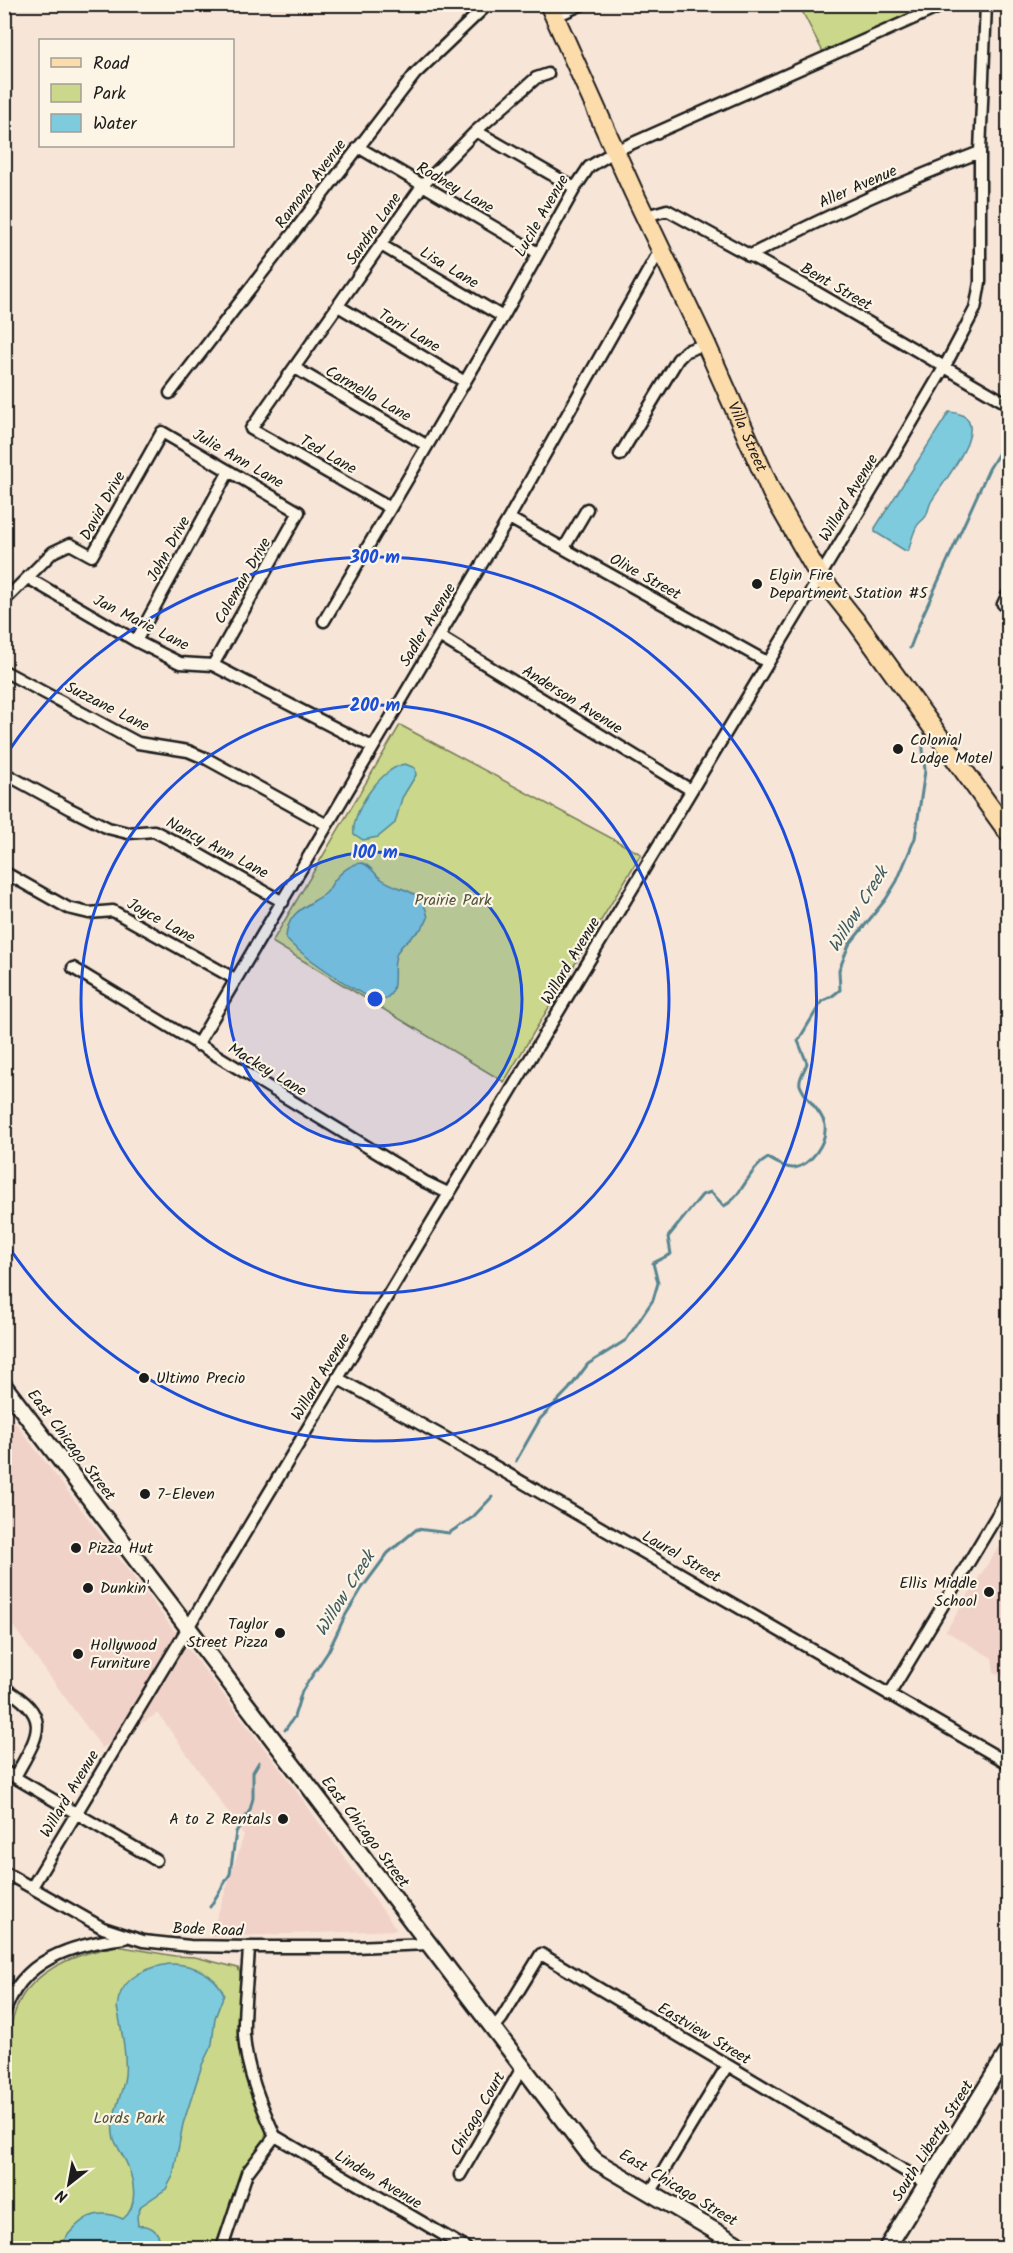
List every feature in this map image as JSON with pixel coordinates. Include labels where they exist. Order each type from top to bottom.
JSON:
[{"type":"main road","name":"Villa Street","points":[[551,11],[706,344],[772,493],[819,575],[858,624],[1008,832]]},
{"type":"main road","name":"East Chicago Street","points":[[4,1386],[592,2158],[744,2248]]},
{"type":"main road","name":"South Liberty Street","points":[[887,2248],[1008,2052]]},
{"type":"street","name":"Ramona Avenue","points":[[170,393],[415,74],[488,4]]},
{"type":"street","points":[[551,11],[583,4]]},
{"type":"street","name":"Lucile Avenue","points":[[324,621],[589,167],[615,151],[946,4]]},
{"type":"street","name":"Willard Avenue","points":[[32,1887],[945,366],[975,309],[980,282],[980,152],[986,4]]},
{"type":"street","name":"Sandra Lane","points":[[251,429],[422,186],[476,131],[536,78],[548,74]]},
{"type":"street","points":[[476,131],[575,188]]},
{"type":"street","name":"Rodney Lane","points":[[358,147],[538,253]]},
{"type":"street","name":"Aller Avenue","points":[[749,256],[810,225],[980,152]]},
{"type":"street","name":"Bent Street","points":[[646,216],[667,210],[945,366],[1008,404]]},
{"type":"street","name":"Lisa Lane","points":[[381,245],[503,317]]},
{"type":"street","name":"Sadler Avenue","points":[[197,1046],[509,518],[661,248]]},
{"type":"street","name":"Torri Lane","points":[[338,306],[465,382]]},
{"type":"street","points":[[620,454],[678,359],[686,351],[706,344]]},
{"type":"street","name":"Carmella Lane","points":[[295,368],[426,445]]},
{"type":"street","name":"Ted Lane","points":[[251,429],[390,508]]},
{"type":"street","name":"Julie Ann Lane","points":[[162,432],[299,512]]},
{"type":"street","name":"David Drive","points":[[28,578],[53,552],[70,544],[92,556],[162,432]]},
{"type":"street","name":"John Drive","points":[[136,641],[229,471]]},
{"type":"street","points":[[564,548],[587,509]]},
{"type":"street","name":"Coleman Drive","points":[[213,665],[299,512]]},
{"type":"street","name":"Olive Street","points":[[509,518],[767,662]]},
{"type":"street","points":[[4,601],[28,578]]},
{"type":"street","name":"Jan Marie Lane","points":[[28,578],[136,641],[180,663],[213,665],[372,747]]},
{"type":"street","name":"Anderson Avenue","points":[[439,636],[691,790]]},
{"type":"street","name":"Suzzane Lane","points":[[4,671],[138,743],[188,751],[207,759],[327,825]]},
{"type":"street","name":"Nancy Ann Lane","points":[[4,773],[108,828],[128,832],[154,831],[284,902]]},
{"type":"street","name":"Joyce Lane","points":[[4,872],[68,908],[89,913],[114,911],[235,979]]},
{"type":"street","name":"Mackey Lane","points":[[73,968],[197,1046],[448,1194]]},
{"type":"street","name":"Laurel Street","points":[[337,1378],[451,1441],[1008,1763]]},
{"type":"street","points":[[889,1695],[1008,1497]]},
{"type":"street","points":[[4,1688],[28,1704],[37,1722],[35,1739],[15,1777]]},
{"type":"street","points":[[4,1771],[156,1860]]},
{"type":"street","name":"Bode Road","points":[[4,1872],[103,1928],[128,1937],[166,1944],[354,1947],[428,1944]]},
{"type":"street","points":[[4,2015],[16,1988],[48,1959],[63,1951],[84,1945],[128,1937]]},
{"type":"street","points":[[222,2248],[247,2173],[275,2136],[257,2091],[245,2045],[244,2023],[249,1947]]},
{"type":"street","name":"Eastview Street","points":[[493,2029],[541,1954],[927,2184]]},
{"type":"street","points":[[651,2193],[727,2066]]},
{"type":"street","name":"Chicago Court","points":[[460,2175],[522,2068]]},
{"type":"street","name":"Linden Avenue","points":[[275,2136],[466,2248]]},
{"type":"shaded area","points":[[4,1408],[284,1774],[397,1930],[210,1937],[244,1835],[158,1713],[102,1748],[5,1615]]},
{"type":"shaded area","name":"Ellis Middle School","points":[[998,1547],[1008,1553],[1008,1680],[994,1672],[992,1658],[946,1631]]},
{"type":"green space","points":[[799,5],[929,5],[823,52]]},
{"type":"green space","name":"Prairie Park","points":[[400,725],[641,854],[504,1082],[272,942]]},
{"type":"green space","name":"Lords Park","points":[[117,1946],[175,1956],[195,1957],[238,1968],[241,1983],[239,2050],[266,2132],[264,2142],[243,2167],[215,2248],[5,2248],[6,2065],[11,2024],[17,2007],[25,1992],[34,1982],[55,1967],[79,1956]]},
{"type":"water","points":[[949,412],[964,416],[970,425],[969,437],[955,467],[931,502],[926,516],[917,526],[907,551],[875,532],[875,528]]},
{"type":"water","points":[[405,764],[415,768],[416,775],[402,798],[395,823],[378,837],[363,840],[354,834],[354,825],[363,803],[378,781],[396,767]]},
{"type":"water","points":[[362,863],[388,883],[416,895],[421,900],[428,918],[422,928],[400,948],[395,960],[391,994],[378,1001],[329,972],[286,938],[290,921],[300,910],[326,893],[346,869]]},
{"type":"water","points":[[169,1964],[185,1965],[201,1971],[215,1980],[224,1994],[215,2018],[212,2044],[202,2065],[183,2124],[173,2176],[166,2189],[141,2206],[137,2216],[138,2226],[152,2228],[160,2238],[162,2248],[58,2248],[71,2231],[85,2219],[102,2214],[123,2219],[131,2207],[134,2193],[132,2178],[114,2139],[113,2131],[114,2115],[125,2075],[123,2041],[117,2007],[123,1989],[135,1976],[151,1968]]},
{"type":"waterway","name":"Willow Creek","points":[[910,648],[989,469],[1000,451],[1008,416]]},
{"type":"waterway","name":"Willow Creek","points":[[516,1461],[540,1419],[569,1389],[588,1364],[626,1340],[653,1300],[658,1283],[653,1263],[671,1254],[668,1237],[702,1195],[711,1192],[724,1206],[731,1202],[755,1169],[768,1158],[794,1168],[806,1163],[821,1146],[825,1125],[821,1115],[800,1085],[807,1063],[798,1041],[822,1001],[840,990],[839,970],[849,945],[886,899],[897,881],[915,838],[925,771],[922,738]]},
{"type":"waterway","name":"Willow Creek","points":[[285,1730],[294,1717],[302,1691],[328,1652],[345,1616],[388,1553],[417,1529],[449,1533],[473,1517],[492,1497]]},
{"type":"waterway","name":"Willow Creek","points":[[210,1907],[230,1874],[236,1832],[250,1810],[253,1798],[253,1772],[259,1762]]},
{"type":"place","name":"Elgin Fire Department Station #5","points":[[757,584]]},
{"type":"place","name":"Colonial Lodge Motel","points":[[898,749]]},
{"type":"place","name":"Ultimo Precio","points":[[144,1378]]},
{"type":"place","name":"7-Eleven","points":[[145,1494]]},
{"type":"place","name":"Pizza Hut","points":[[76,1548]]},
{"type":"place","name":"Dunkin'","points":[[88,1588]]},
{"type":"place","name":"Ellis Middle School","points":[[989,1592]]},
{"type":"place","name":"Taylor Street Pizza","points":[[280,1633]]},
{"type":"place","name":"Hollywood Furniture","points":[[78,1654]]},
{"type":"place","name":"A to Z Rentals","points":[[283,1819]]}]
